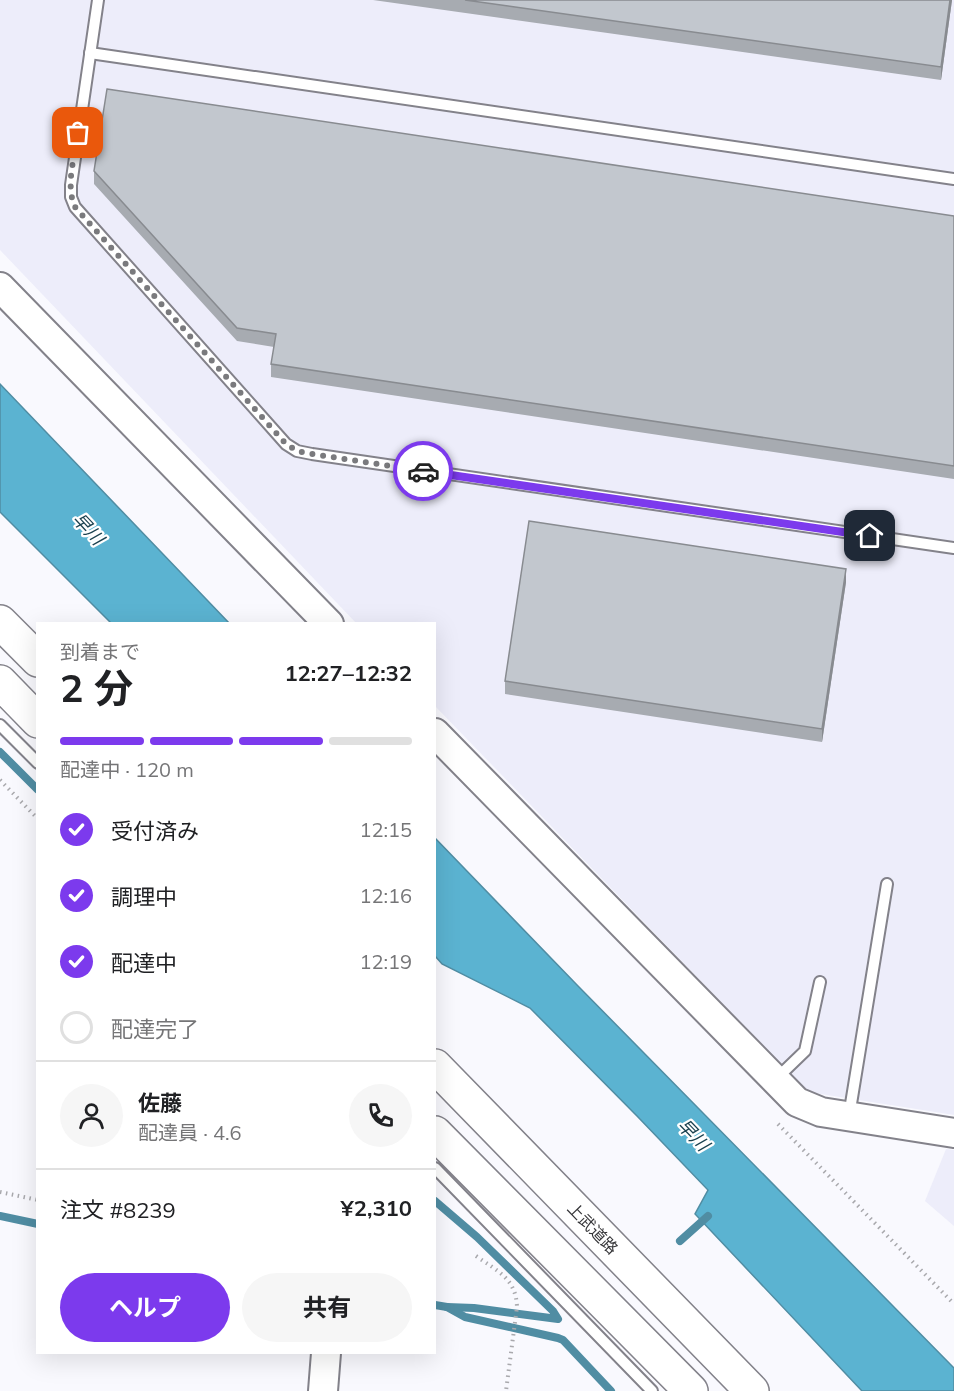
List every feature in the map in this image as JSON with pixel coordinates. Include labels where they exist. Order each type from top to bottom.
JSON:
[{"type":"highway","points":[[0,622],[36,658]]},
{"type":"highway","points":[[0,682],[36,719]]},
{"type":"highway","name":"上武道路","points":[[436,1067],[752,1391]]},
{"type":"highway","points":[[436,1134],[691,1391]]},
{"type":"street","points":[[0,287],[327,622]]},
{"type":"street","points":[[436,734],[797,1102],[808,1108],[954,1133]]},
{"type":"street","points":[[323,1391],[326,1354]]},
{"type":"lane","points":[[98,0],[71,185],[71,197],[75,207],[286,444],[297,451],[954,548]]},
{"type":"lane","points":[[90,53],[954,179]]},
{"type":"lane","points":[[0,724],[36,761]]},
{"type":"lane","points":[[849,1116],[887,884]]},
{"type":"lane","points":[[774,1080],[805,1051],[820,982]]},
{"type":"lane","points":[[436,1169],[652,1391]]},
{"type":"path","points":[[0,780],[36,817]]},
{"type":"path","points":[[0,1192],[36,1200]]},
{"type":"path","points":[[476,1256],[510,1280],[517,1296],[506,1391]]},
{"type":"shaded area","points":[[0,0],[954,0],[954,1115],[808,1092],[436,707],[436,622],[355,622],[0,250]]},
{"type":"shaded area","points":[[946,1149],[954,1150],[954,1226],[925,1201]]},
{"type":"water","name":"早川","points":[[0,384],[228,622],[110,622],[0,512]]},
{"type":"water","name":"早川","points":[[436,839],[954,1368],[954,1391],[862,1391],[695,1214],[708,1190],[637,1116],[530,1008],[442,964],[436,957]]},
{"type":"building","points":[[465,0],[950,0],[941,67]]},
{"type":"building","points":[[107,89],[954,216],[954,466],[271,364],[276,334],[237,328],[94,171]]},
{"type":"building","points":[[529,521],[846,569],[822,729],[505,681]]},
{"type":"waterway","points":[[0,752],[36,788]]},
{"type":"waterway","points":[[436,1202],[477,1237],[553,1311],[558,1319],[474,1308],[447,1307]]},
{"type":"waterway","points":[[0,1216],[36,1224]]},
{"type":"waterway","points":[[680,1241],[708,1216]]},
{"type":"waterway","points":[[436,1305],[447,1307],[465,1317],[563,1340],[611,1391]]},
{"type":"way so far","points":[[78,133],[71,185],[71,197],[75,207],[286,444],[297,451],[312,454],[423,471]]},
{"type":"route","points":[[423,471],[870,536]]}]
